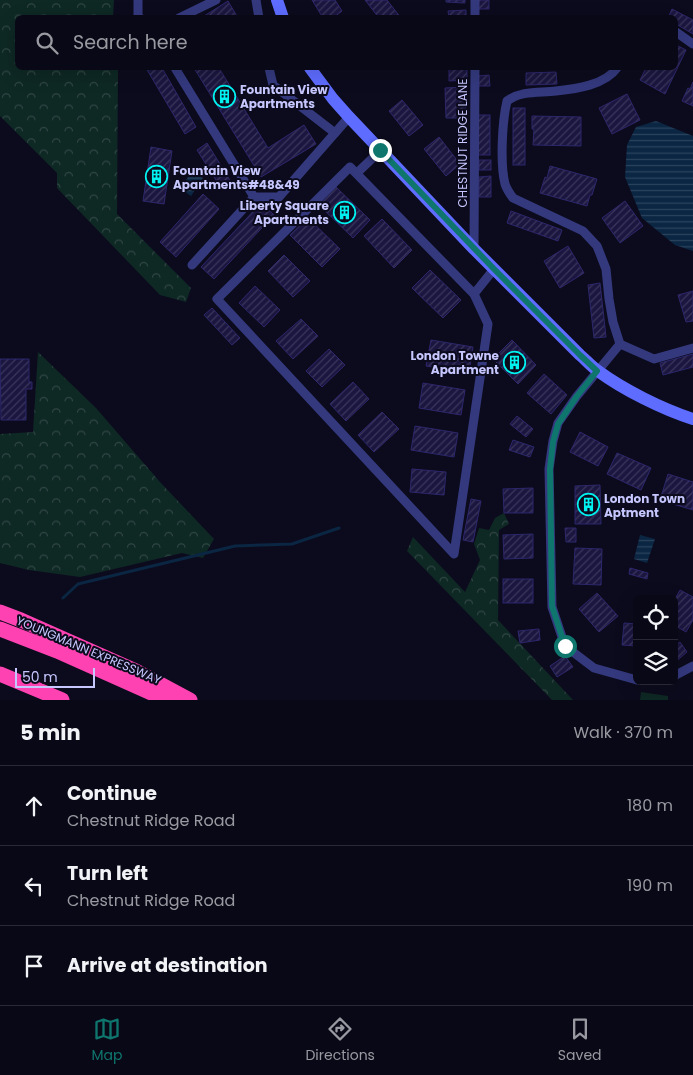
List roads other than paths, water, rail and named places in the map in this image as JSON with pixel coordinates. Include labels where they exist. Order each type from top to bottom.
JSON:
[{"type":"highway","points":[[0,612],[136,671],[190,700]]},
{"type":"highway","name":"YOUNGMANN EXPRESSWAY","points":[[0,629],[66,655],[167,700]]},
{"type":"highway","points":[[0,674],[62,700]]},
{"type":"street","points":[[138,0],[138,15]]},
{"type":"street","points":[[185,15],[216,0]]},
{"type":"street","points":[[256,0],[259,15]]},
{"type":"street","points":[[277,0],[282,15]]},
{"type":"street","points":[[475,0],[475,15]]},
{"type":"street","points":[[678,33],[693,44]]},
{"type":"street","points":[[176,70],[254,197]]},
{"type":"street","points":[[269,70],[273,85],[335,133]]},
{"type":"street","points":[[311,70],[348,117],[474,249],[597,371],[637,395],[693,419]]},
{"type":"street","name":"CHESTNUT RIDGE LANE","points":[[474,249],[475,70]]},
{"type":"street","points":[[615,70],[590,85],[558,91],[526,93],[514,96],[507,101],[503,125],[505,185],[514,198],[583,231],[597,246],[606,269],[610,306],[620,344],[654,359],[693,348]]},
{"type":"street","points":[[192,265],[254,197],[279,197],[348,117]]},
{"type":"street","points":[[357,174],[380,150]]},
{"type":"street","points":[[350,167],[474,294],[488,324],[454,554],[217,299],[350,167]]},
{"type":"street","points":[[474,294],[494,269]]},
{"type":"street","points":[[620,344],[577,396],[558,424],[553,442],[550,469],[552,606],[565,646],[594,668],[633,679]]},
{"type":"street","points":[[678,674],[693,666]]},
{"type":"water","points":[[656,121],[693,136],[693,251],[675,245],[642,218],[625,177],[627,145],[636,127]]},
{"type":"water","points":[[192,171],[203,178],[191,196],[180,189]]},
{"type":"water","points":[[640,535],[655,539],[647,563],[634,559]]},
{"type":"waterway","points":[[63,598],[78,584],[235,546],[292,544],[339,528]]},
{"type":"place","name":"Fountain View Apartments","points":[[224,96]]},
{"type":"place","name":"Fountain View Apartments#48&49","points":[[157,177]]},
{"type":"place","name":"Liberty Square Apartments","points":[[345,212]]},
{"type":"place","name":"London Towne Apartment","points":[[515,362]]},
{"type":"place","name":"London Town Aptment","points":[[588,505]]}]
